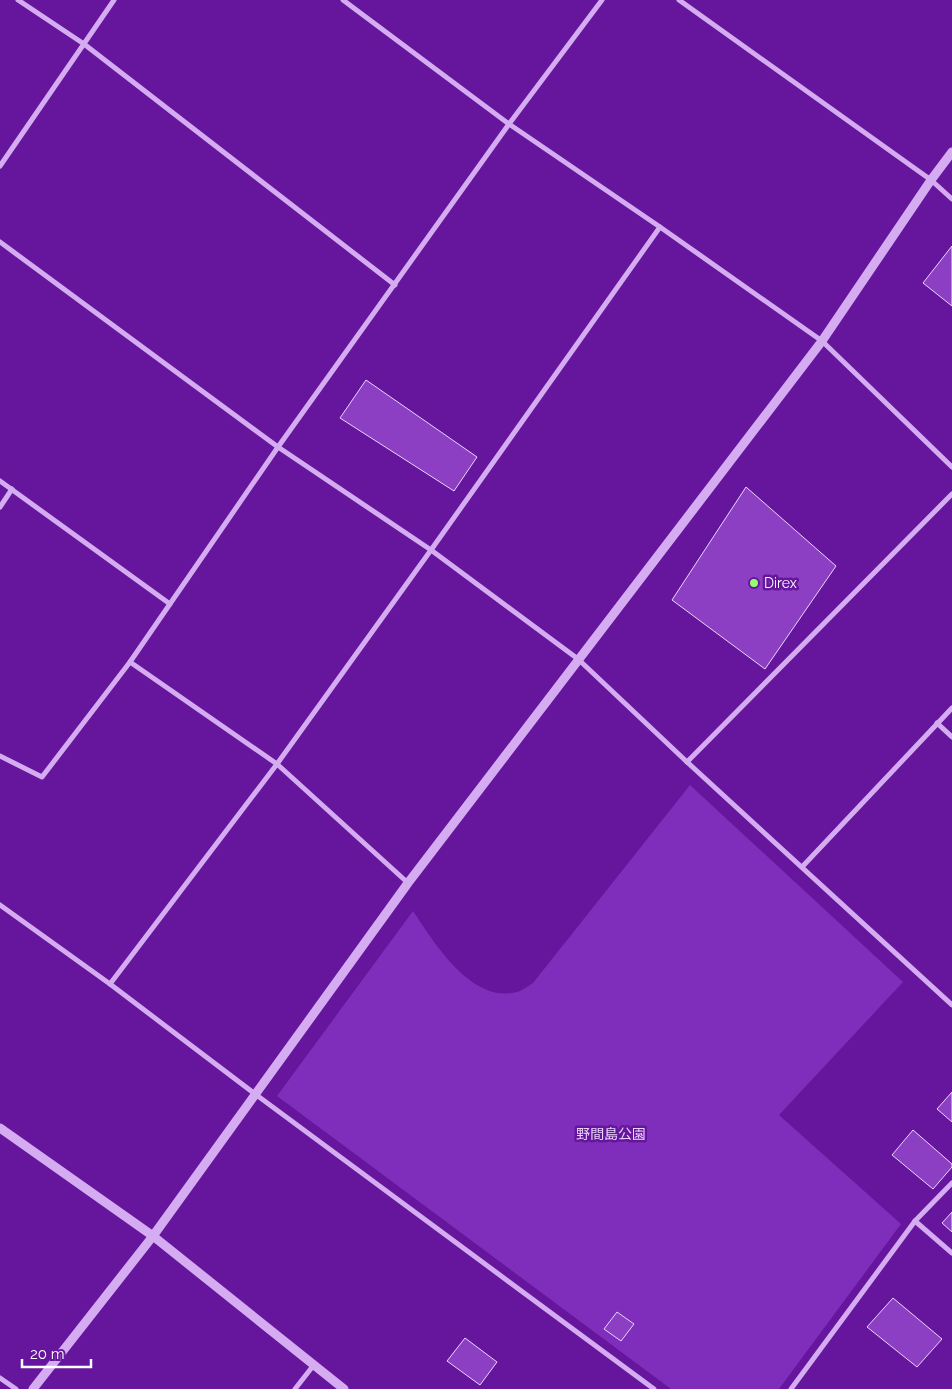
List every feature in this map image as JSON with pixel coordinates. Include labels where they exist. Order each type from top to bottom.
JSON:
[{"type":"street","points":[[18,0],[84,44],[395,285]]},
{"type":"street","points":[[0,166],[114,0]]},
{"type":"street","points":[[344,0],[509,124],[822,341],[952,467]]},
{"type":"street","points":[[0,756],[42,777],[130,662],[278,447],[509,124],[602,0]]},
{"type":"street","points":[[679,0],[931,180],[952,199]]},
{"type":"street","points":[[32,1389],[153,1236],[408,883],[822,341],[952,152]]},
{"type":"street","points":[[110,984],[277,764],[660,227]]},
{"type":"street","points":[[0,242],[278,447],[431,550],[578,659],[687,762],[952,1005]]},
{"type":"street","points":[[0,481],[170,604]]},
{"type":"street","points":[[0,507],[12,490]]},
{"type":"street","points":[[687,762],[952,494]]},
{"type":"street","points":[[130,662],[277,764],[408,883]]},
{"type":"street","points":[[802,867],[952,708]]},
{"type":"street","points":[[937,723],[952,737]]},
{"type":"street","points":[[0,905],[110,984],[255,1094],[654,1389]]},
{"type":"street","points":[[0,1128],[153,1236],[344,1389]]},
{"type":"street","points":[[791,1389],[915,1221],[952,1183]]},
{"type":"street","points":[[915,1221],[952,1253]]},
{"type":"street","points":[[295,1389],[313,1366]]},
{"type":"street","points":[[0,1378],[16,1389]]},
{"type":"green space","name":"野間島公園","points":[[690,785],[903,982],[779,1115],[901,1224],[779,1389],[671,1389],[277,1096],[413,911],[443,953],[469,980],[484,989],[500,993],[521,991],[533,983]]},
{"type":"building","points":[[952,246],[952,306],[923,283]]},
{"type":"building","points":[[366,380],[477,457],[454,491],[340,418]]},
{"type":"building","name":"Direx","points":[[746,487],[836,566],[765,669],[672,600]]},
{"type":"building","points":[[952,1092],[952,1122],[937,1109]]},
{"type":"building","points":[[913,1130],[952,1164],[952,1167],[933,1189],[892,1155]]},
{"type":"building","points":[[952,1212],[952,1232],[942,1223]]},
{"type":"building","points":[[893,1298],[942,1339],[917,1367],[867,1327]]},
{"type":"building","points":[[617,1312],[634,1324],[621,1341],[604,1329]]},
{"type":"building","points":[[465,1338],[497,1362],[480,1385],[447,1361]]},
{"type":"place","name":"Direx","points":[[754,583]]}]
